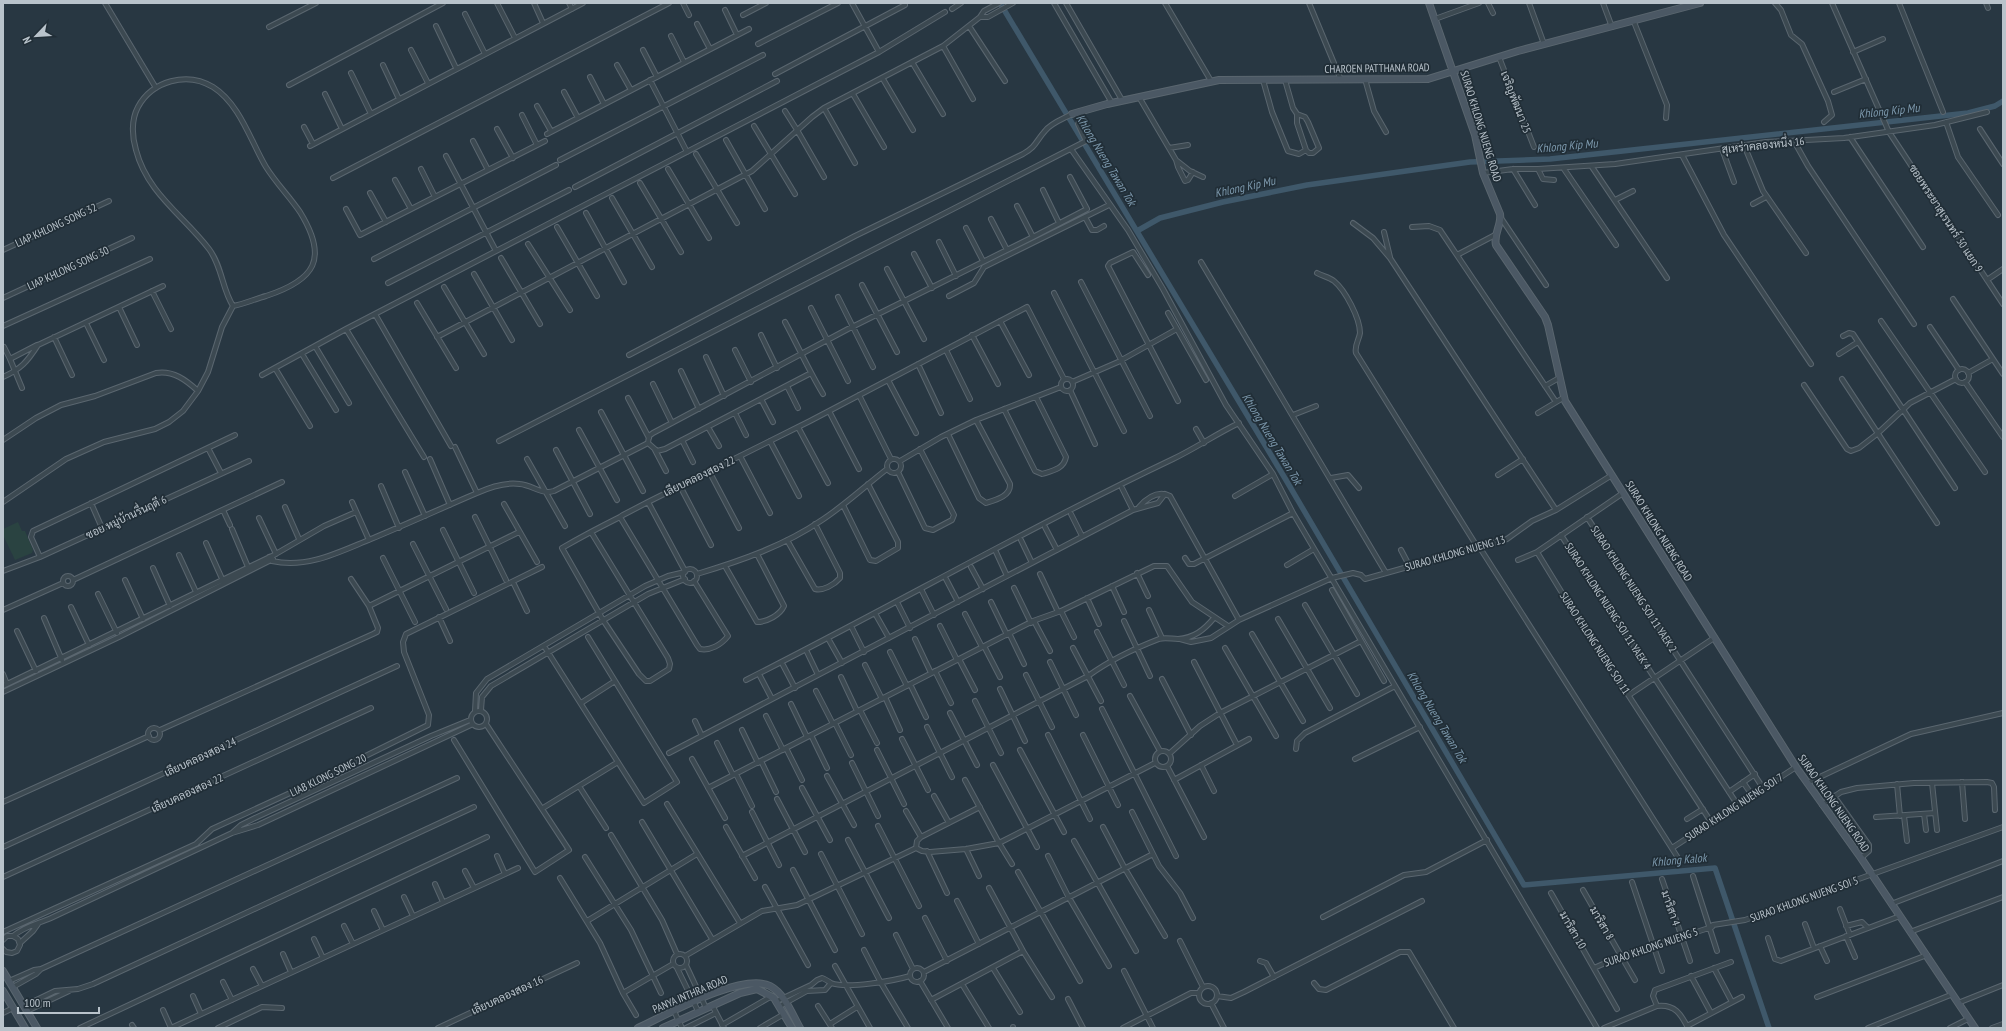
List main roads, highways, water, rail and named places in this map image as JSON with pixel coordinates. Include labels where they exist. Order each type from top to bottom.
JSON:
[{"type":"main road","name":"SURAO KHLONG NUENG ROAD","points":[[1429,3],[1454,71],[1479,149],[1483,172],[1501,218],[1495,235],[1496,245],[1545,317],[1550,331],[1563,398],[1796,767],[1861,858],[1975,1028]]},
{"type":"main road","name":"CHAROEN PATTHANA ROAD","points":[[1072,114],[1122,100],[1211,81],[1237,79],[1341,80],[1428,78],[1499,56],[1634,22],[1700,3]]},
{"type":"main road","points":[[3,971],[37,1028]]},
{"type":"main road","name":"PANYA INTHRA ROAD","points":[[640,1028],[702,998],[738,984],[757,982],[769,986],[800,1028]]},
{"type":"main road","name":"PANYA INTHRA ROAD","points":[[663,1028],[740,992],[757,990],[780,1001],[784,1014],[792,1028]]},
{"type":"main road","points":[[3,991],[25,1028]]},
{"type":"waterway","name":"Khlong Nueng Tawan Tok","points":[[1000,3],[1286,480],[1524,885],[1715,868],[1769,1028]]},
{"type":"waterway","name":"Khlong Kip Mu","points":[[1137,231],[1160,218],[1223,202],[1307,185],[1470,162],[1550,159],[1968,113],[1995,106],[2003,101]]},
{"type":"water label","name":"Khlong Kalok","points":[[1679,860]]}]
